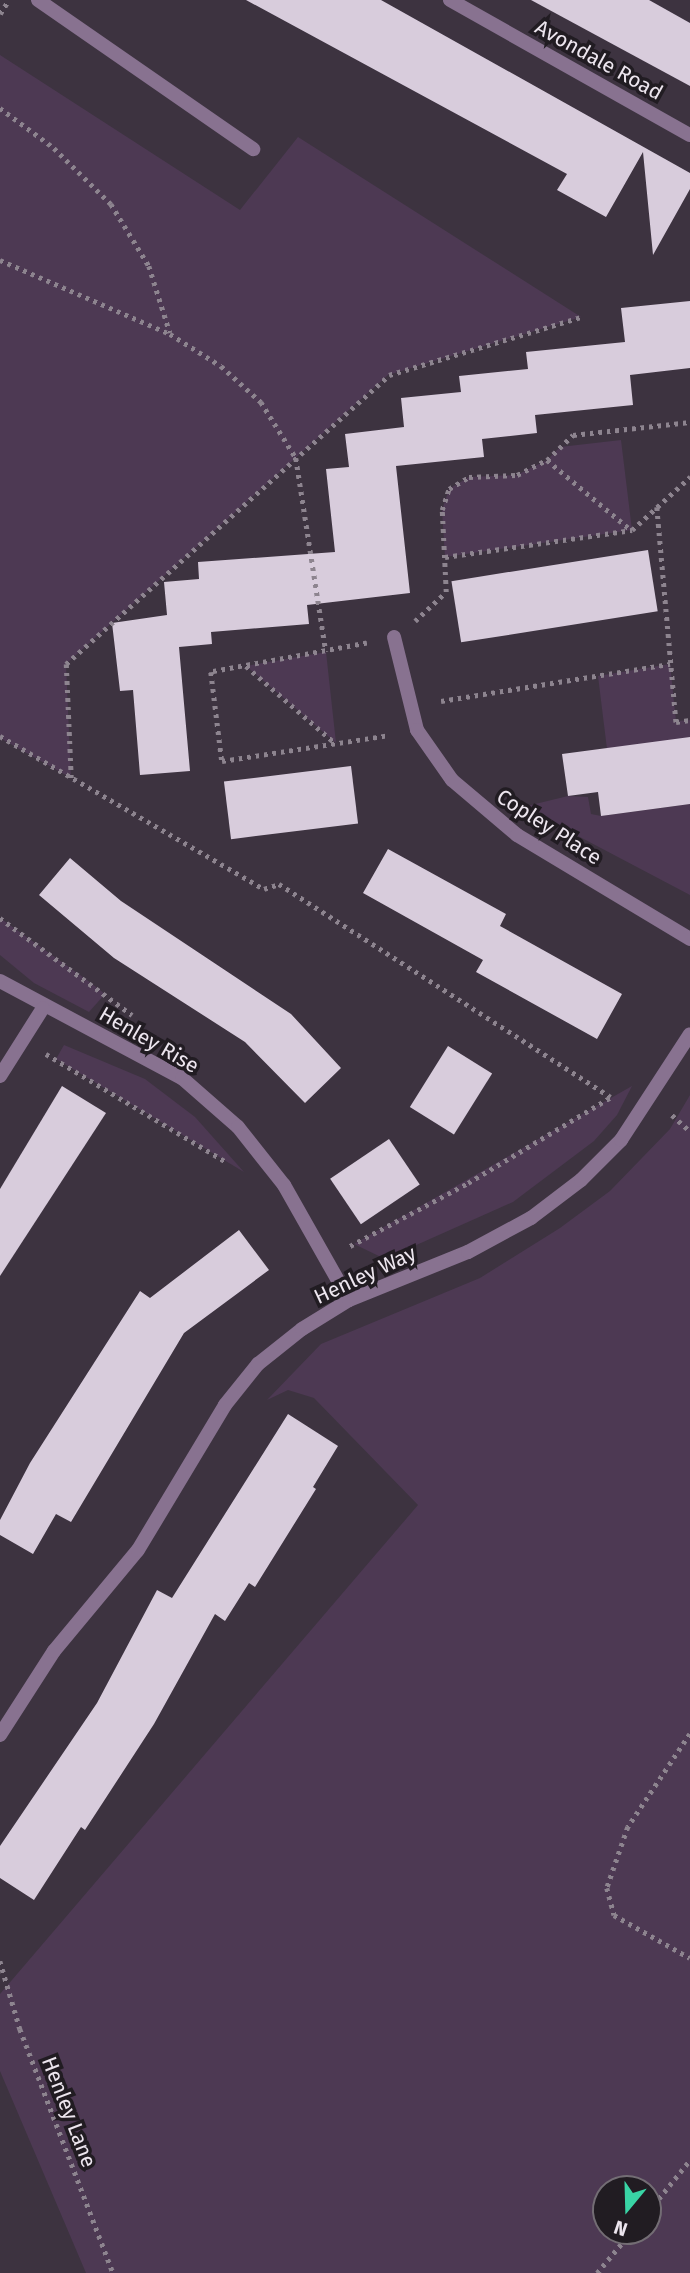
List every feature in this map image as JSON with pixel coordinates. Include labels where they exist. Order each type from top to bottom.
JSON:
[{"type":"street","points":[[38,0],[253,149]]},
{"type":"street","name":"Avondale Road","points":[[450,0],[690,135]]},
{"type":"street","name":"Copley Place","points":[[394,637],[409,707],[417,730],[452,780],[481,808],[517,835],[690,939]]},
{"type":"street","name":"Henley Rise","points":[[0,981],[43,1008],[182,1079],[238,1127],[284,1185],[349,1300]]},
{"type":"street","points":[[0,1076],[43,1008]]},
{"type":"street","name":"Henley Way","points":[[0,1735],[54,1651],[138,1550],[225,1405],[258,1364],[302,1329],[349,1300],[468,1252],[531,1218],[581,1180],[621,1140],[690,1034]]},
{"type":"path","points":[[0,14],[9,0]]},
{"type":"path","points":[[0,108],[54,148],[111,204],[149,267],[170,334]]},
{"type":"path","points":[[0,260],[170,334],[220,366],[261,402],[296,458],[326,652]]},
{"type":"path","points":[[71,778],[66,664],[388,375],[581,317]]},
{"type":"path","points":[[417,730],[222,761],[211,672],[394,637],[446,592],[442,510],[449,489],[469,477],[517,475],[547,460],[573,435],[690,422]]},
{"type":"path","points":[[547,460],[632,530]]},
{"type":"path","points":[[445,557],[632,530],[690,477]]},
{"type":"path","points":[[657,506],[676,722],[690,720]]},
{"type":"path","points":[[409,707],[670,664]]},
{"type":"path","points":[[246,666],[336,743]]},
{"type":"path","points":[[0,736],[264,889],[279,884],[611,1097]]},
{"type":"path","points":[[0,918],[141,1022]]},
{"type":"path","points":[[23,1040],[233,1165]]},
{"type":"path","points":[[326,1259],[432,1203],[622,1092]]},
{"type":"path","points":[[690,1734],[628,1827],[607,1888],[614,1915],[690,1958]]},
{"type":"path","name":"Henley Lane","points":[[0,1961],[20,2029],[113,2273]]},
{"type":"path","points":[[662,2195],[690,2160]]},
{"type":"path","points":[[597,2273],[620,2245]]},
{"type":"shaded area","points":[[0,55],[240,210],[298,137],[581,317],[388,375],[66,664],[71,778],[0,738]]},
{"type":"shaded area","points":[[621,440],[632,530],[445,557],[442,510],[449,489],[469,477],[517,475],[547,460],[560,447]]},
{"type":"shaded area","points":[[326,652],[336,743],[246,666]]},
{"type":"shaded area","points":[[670,664],[676,721],[690,720],[690,738],[607,749],[598,676]]},
{"type":"shaded area","points":[[568,796],[588,797],[591,814],[601,816],[690,804],[690,895],[523,807]]},
{"type":"shaded area","points":[[0,918],[105,994],[89,1012],[34,983],[0,955]]},
{"type":"shaded area","points":[[64,1045],[145,1079],[195,1117],[244,1172],[56,1059]]},
{"type":"shaded area","points":[[632,1086],[617,1115],[594,1141],[513,1202],[385,1259],[354,1244]]},
{"type":"shaded area","points":[[690,1095],[690,2273],[86,2273],[0,2071],[0,1994],[418,1505],[314,1398],[288,1390],[267,1400],[321,1344],[480,1278],[560,1228],[610,1191],[670,1129]]},
{"type":"building","points":[[246,0],[381,0],[690,173],[690,189],[653,255],[643,152],[606,217],[557,190],[567,174]]},
{"type":"building","points":[[531,0],[649,0],[690,23],[690,86]]},
{"type":"building","points":[[690,301],[690,368],[630,375],[633,405],[535,415],[537,433],[482,439],[484,457],[396,466],[410,593],[307,605],[309,624],[211,632],[212,644],[179,647],[190,771],[140,775],[133,690],[120,691],[112,623],[167,615],[164,582],[199,579],[198,562],[335,552],[326,469],[349,467],[345,434],[404,427],[401,398],[461,392],[459,376],[528,369],[526,352],[625,342],[621,308]]},
{"type":"building","points":[[648,550],[658,611],[461,642],[451,581]]},
{"type":"building","points":[[690,737],[690,804],[601,816],[598,792],[568,796],[562,754]]},
{"type":"building","points":[[351,766],[358,824],[231,839],[224,782]]},
{"type":"building","points":[[388,849],[506,914],[500,926],[622,994],[597,1039],[476,972],[483,960],[363,893]]},
{"type":"building","points":[[70,858],[121,901],[291,1014],[341,1068],[305,1103],[245,1042],[114,958],[39,895]]},
{"type":"building","points":[[448,1046],[492,1074],[454,1135],[410,1107]]},
{"type":"building","points":[[62,1086],[106,1113],[0,1276],[0,1189]]},
{"type":"building","points":[[389,1139],[420,1185],[361,1224],[330,1179]]},
{"type":"building","points":[[239,1230],[269,1270],[184,1333],[71,1522],[56,1514],[33,1554],[0,1535],[0,1520],[30,1463],[140,1291],[150,1298]]},
{"type":"building","points":[[288,1414],[338,1446],[313,1487],[316,1489],[255,1587],[249,1583],[225,1621],[215,1614],[154,1724],[85,1830],[81,1827],[34,1900],[0,1878],[0,1846],[97,1703],[157,1590],[172,1598]]}]
